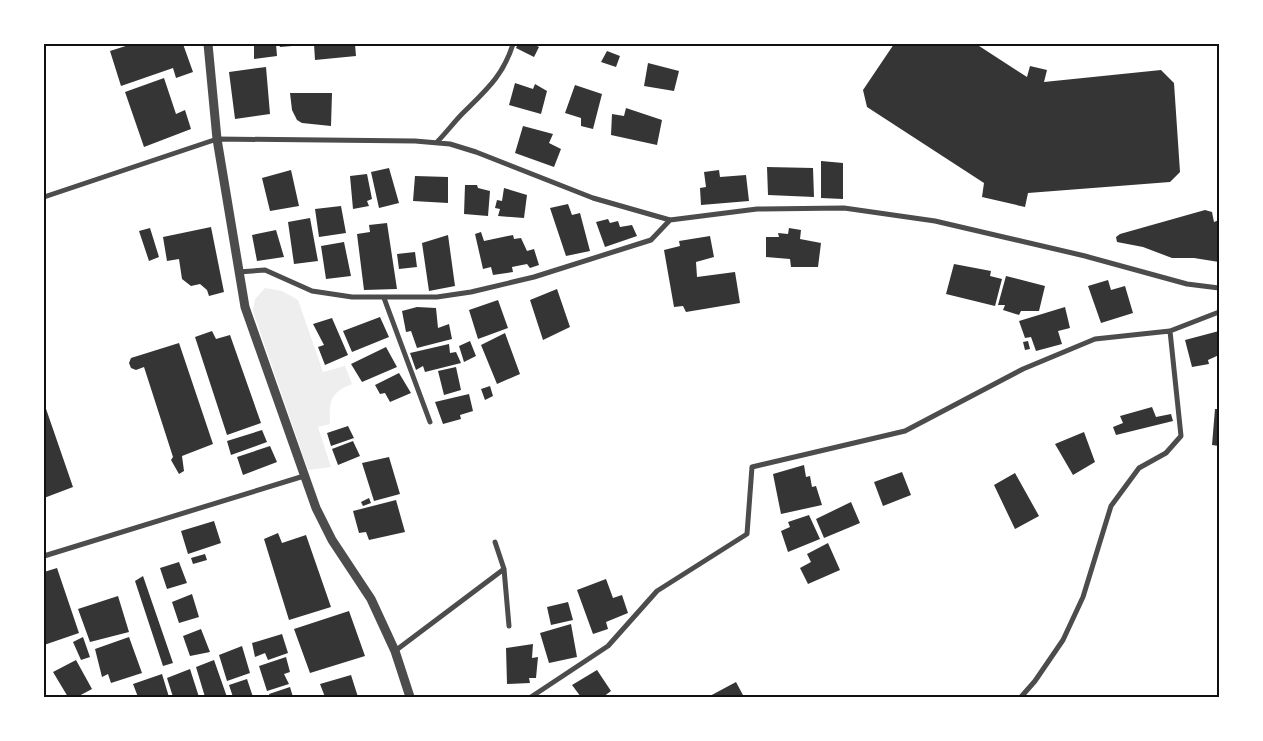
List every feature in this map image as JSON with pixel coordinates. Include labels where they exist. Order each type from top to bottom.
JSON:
[{"type":"street","points":[[208,44],[217,139],[245,307],[316,508],[332,540],[371,599],[395,652],[410,697]]},
{"type":"street","points":[[437,142],[462,113],[490,88],[509,57],[513,44]]},
{"type":"street","points":[[44,197],[217,139],[437,142],[476,152],[593,198],[670,220],[757,209],[844,208],[936,221],[1085,256],[1187,284],[1219,288]]},
{"type":"street","points":[[238,272],[265,270],[312,291],[352,297],[437,297],[471,292],[534,277],[651,240],[670,220]]},
{"type":"street","points":[[384,298],[430,422]]},
{"type":"street","points":[[531,697],[608,646],[657,591],[747,534],[752,467],[905,431],[1023,369],[1095,339],[1170,331],[1219,312]]},
{"type":"street","points":[[1021,697],[1035,682],[1063,640],[1083,596],[1111,506],[1139,468],[1166,453],[1181,436],[1170,331]]},
{"type":"street","points":[[44,556],[304,476]]},
{"type":"street","points":[[495,542],[504,569],[509,626]]},
{"type":"street","points":[[395,652],[504,569]]},
{"type":"shaded area","points":[[265,288],[282,291],[298,300],[323,372],[345,366],[352,384],[339,391],[332,399],[330,424],[318,427],[331,467],[308,470],[253,311],[255,299]]},
{"type":"building","points":[[132,44],[183,44],[193,72],[176,78],[173,68],[121,86],[110,51]]},
{"type":"building","points":[[254,44],[276,44],[277,56],[254,59]]},
{"type":"building","points":[[279,44],[292,44],[292,46],[280,47]]},
{"type":"building","points":[[314,44],[355,44],[356,56],[315,60]]},
{"type":"building","points":[[518,44],[533,44],[539,47],[534,57],[516,48]]},
{"type":"building","points":[[894,44],[976,44],[1027,77],[1030,66],[1047,70],[1044,82],[1161,70],[1174,83],[1180,172],[1170,182],[1028,193],[1025,207],[982,197],[984,183],[867,107],[863,90]]},
{"type":"building","points":[[607,51],[620,56],[616,67],[601,62]]},
{"type":"building","points":[[648,63],[679,71],[674,91],[644,86]]},
{"type":"building","points":[[266,67],[270,114],[235,119],[229,72]]},
{"type":"building","points":[[164,78],[176,114],[185,110],[191,129],[144,147],[125,92]]},
{"type":"building","points":[[515,83],[533,89],[535,84],[547,91],[541,114],[509,105]]},
{"type":"building","points":[[575,85],[602,94],[593,129],[581,126],[581,118],[565,113]]},
{"type":"building","points":[[290,93],[332,93],[331,126],[302,123],[297,120],[292,110]]},
{"type":"building","points":[[626,108],[662,120],[657,145],[611,135],[612,114],[624,116]]},
{"type":"building","points":[[523,126],[553,134],[549,143],[561,149],[554,167],[515,153]]},
{"type":"building","points":[[821,161],[843,163],[843,199],[821,198]]},
{"type":"building","points":[[767,167],[813,168],[814,197],[768,195]]},
{"type":"building","points":[[389,168],[399,203],[379,208],[371,172]]},
{"type":"building","points":[[291,170],[299,206],[270,211],[262,178]]},
{"type":"building","points":[[719,170],[720,177],[746,175],[749,201],[701,205],[700,188],[706,187],[704,172]]},
{"type":"building","points":[[367,174],[372,199],[367,201],[369,206],[353,209],[350,176]]},
{"type":"building","points":[[415,176],[448,177],[448,203],[413,201]]},
{"type":"building","points":[[465,185],[477,185],[478,188],[490,191],[488,216],[464,214]]},
{"type":"building","points":[[504,188],[527,195],[524,218],[498,216],[500,209],[495,208],[497,200],[502,201]]},
{"type":"building","points":[[568,204],[572,215],[580,213],[590,251],[566,256],[550,208]]},
{"type":"building","points":[[341,206],[346,233],[319,237],[315,209]]},
{"type":"building","points":[[1205,210],[1212,212],[1214,222],[1219,220],[1219,262],[1194,258],[1172,258],[1143,247],[1117,242],[1116,237],[1120,234]]},
{"type":"building","points":[[310,218],[318,261],[294,264],[288,222]]},
{"type":"building","points":[[608,219],[610,223],[618,221],[620,227],[632,225],[637,236],[605,247],[596,222]]},
{"type":"building","points":[[387,223],[397,289],[364,290],[357,234],[370,232],[369,225]]},
{"type":"building","points":[[211,227],[224,292],[209,296],[207,290],[200,284],[191,286],[182,279],[179,259],[167,261],[163,237]]},
{"type":"building","points":[[150,228],[159,257],[149,261],[139,231]]},
{"type":"building","points":[[789,228],[801,230],[800,239],[821,243],[818,267],[791,267],[790,259],[766,257],[766,237],[779,237],[778,233],[788,234]]},
{"type":"building","points":[[276,230],[284,257],[257,261],[252,235]]},
{"type":"building","points":[[481,232],[484,241],[513,235],[514,239],[521,238],[527,251],[534,249],[539,265],[530,268],[527,264],[512,267],[513,272],[493,275],[491,267],[483,269],[475,234]]},
{"type":"building","points":[[448,235],[455,286],[429,291],[422,243]]},
{"type":"building","points":[[710,236],[714,257],[696,262],[697,277],[735,272],[740,303],[686,312],[683,306],[674,307],[664,250],[680,246],[679,241]]},
{"type":"building","points":[[344,242],[351,276],[326,279],[321,246]]},
{"type":"building","points":[[415,252],[417,267],[399,269],[397,254]]},
{"type":"building","points":[[954,264],[991,271],[990,276],[1002,279],[995,306],[946,294]]},
{"type":"building","points":[[1006,276],[1045,286],[1039,311],[1021,311],[1019,315],[1003,310],[1005,305],[998,305]]},
{"type":"building","points":[[1108,280],[1111,290],[1125,286],[1133,313],[1101,323],[1088,286]]},
{"type":"building","points":[[557,289],[570,327],[543,340],[530,300]]},
{"type":"building","points":[[498,300],[508,328],[478,339],[469,310]]},
{"type":"building","points":[[417,307],[436,308],[438,328],[449,324],[452,339],[417,348],[411,331],[406,332],[402,311]]},
{"type":"building","points":[[1065,307],[1070,328],[1058,331],[1062,344],[1036,351],[1031,337],[1025,338],[1019,321]]},
{"type":"building","points":[[380,317],[389,337],[352,352],[343,331]]},
{"type":"building","points":[[332,318],[348,355],[325,365],[318,347],[324,345],[313,324]]},
{"type":"building","points":[[212,331],[216,339],[230,335],[261,423],[227,435],[195,337]]},
{"type":"building","points":[[1219,331],[1219,355],[1208,360],[1209,364],[1192,367],[1185,340]]},
{"type":"building","points":[[505,333],[520,374],[497,384],[481,345]]},
{"type":"building","points":[[470,341],[476,356],[464,362],[459,346]]},
{"type":"building","points":[[1028,341],[1030,349],[1025,350],[1023,342]]},
{"type":"building","points":[[179,343],[213,444],[182,456],[184,471],[179,474],[171,460],[173,457],[144,367],[136,370],[131,368],[129,363],[131,358]]},
{"type":"building","points":[[449,344],[450,353],[456,352],[461,363],[425,372],[423,366],[416,370],[410,353]]},
{"type":"building","points":[[386,347],[397,367],[362,382],[351,364]]},
{"type":"building","points":[[456,367],[461,390],[444,395],[438,371]]},
{"type":"building","points":[[399,373],[411,393],[390,402],[385,393],[380,394],[375,385]]},
{"type":"building","points":[[490,386],[493,396],[485,400],[481,389]]},
{"type":"building","points":[[469,394],[473,411],[460,415],[461,419],[443,424],[435,402]]},
{"type":"building","points":[[44,403],[73,487],[44,498]]},
{"type":"building","points":[[1152,407],[1156,417],[1171,414],[1173,421],[1116,435],[1113,427],[1123,423],[1120,416]]},
{"type":"building","points":[[1215,409],[1219,409],[1219,446],[1212,445]]},
{"type":"building","points":[[348,426],[354,438],[331,446],[327,433]]},
{"type":"building","points":[[262,430],[267,442],[231,455],[227,441]]},
{"type":"building","points":[[1084,432],[1095,462],[1073,475],[1055,444]]},
{"type":"building","points":[[353,441],[360,456],[338,465],[332,449]]},
{"type":"building","points":[[270,446],[277,462],[243,475],[237,457]]},
{"type":"building","points":[[389,457],[400,494],[374,501],[362,463]]},
{"type":"building","points":[[804,465],[806,477],[810,476],[812,487],[816,486],[822,505],[781,514],[773,474]]},
{"type":"building","points":[[902,472],[911,495],[883,506],[874,482]]},
{"type":"building","points":[[1015,473],[1039,516],[1015,529],[994,485]]},
{"type":"building","points":[[369,498],[371,503],[363,506],[361,502]]},
{"type":"building","points":[[396,500],[405,532],[369,540],[366,532],[359,533],[353,511]]},
{"type":"building","points":[[851,502],[860,523],[824,538],[816,519]]},
{"type":"building","points":[[809,515],[820,539],[788,552],[781,531],[790,527],[788,522]]},
{"type":"building","points":[[214,521],[221,543],[188,554],[181,531]]},
{"type":"building","points":[[278,533],[282,543],[306,535],[331,607],[289,620],[264,539]]},
{"type":"building","points":[[828,543],[840,570],[808,584],[800,568],[811,562],[807,554]]},
{"type":"building","points":[[205,554],[207,560],[193,564],[191,558]]},
{"type":"building","points":[[179,562],[187,583],[167,589],[160,568]]},
{"type":"building","points":[[57,568],[79,633],[44,645],[44,572]]},
{"type":"building","points":[[143,576],[173,663],[163,666],[135,581]]},
{"type":"building","points":[[606,579],[613,598],[622,595],[628,613],[606,622],[608,629],[593,634],[577,590]]},
{"type":"building","points":[[192,594],[199,617],[179,623],[172,602]]},
{"type":"building","points":[[118,596],[129,632],[90,642],[78,609]]},
{"type":"building","points":[[568,602],[573,620],[551,625],[547,607]]},
{"type":"building","points":[[349,611],[365,656],[310,673],[294,629]]},
{"type":"building","points":[[571,624],[577,657],[549,663],[540,633]]},
{"type":"building","points":[[201,629],[210,652],[190,656],[183,636]]},
{"type":"building","points":[[282,634],[288,653],[268,660],[265,653],[255,657],[252,643]]},
{"type":"building","points":[[83,637],[90,657],[81,660],[73,642]]},
{"type":"building","points":[[129,637],[142,673],[111,683],[108,674],[102,677],[95,649]]},
{"type":"building","points":[[533,644],[532,658],[538,657],[536,678],[529,678],[530,683],[507,684],[506,648]]},
{"type":"building","points":[[242,646],[250,673],[227,681],[219,655]]},
{"type":"building","points":[[286,657],[290,672],[284,674],[289,684],[267,691],[259,666]]},
{"type":"building","points":[[76,660],[92,689],[77,697],[68,697],[53,672]]},
{"type":"building","points":[[214,660],[227,697],[205,697],[196,667]]},
{"type":"building","points":[[190,669],[199,697],[173,697],[167,678]]},
{"type":"building","points":[[597,670],[611,691],[603,697],[581,697],[572,685]]},
{"type":"building","points":[[162,674],[169,697],[138,697],[133,684]]},
{"type":"building","points":[[351,675],[358,697],[325,697],[320,684]]},
{"type":"building","points":[[247,679],[253,697],[233,697],[229,685]]},
{"type":"building","points":[[736,682],[744,697],[708,697]]},
{"type":"building","points":[[290,687],[293,697],[270,697],[269,694]]}]
